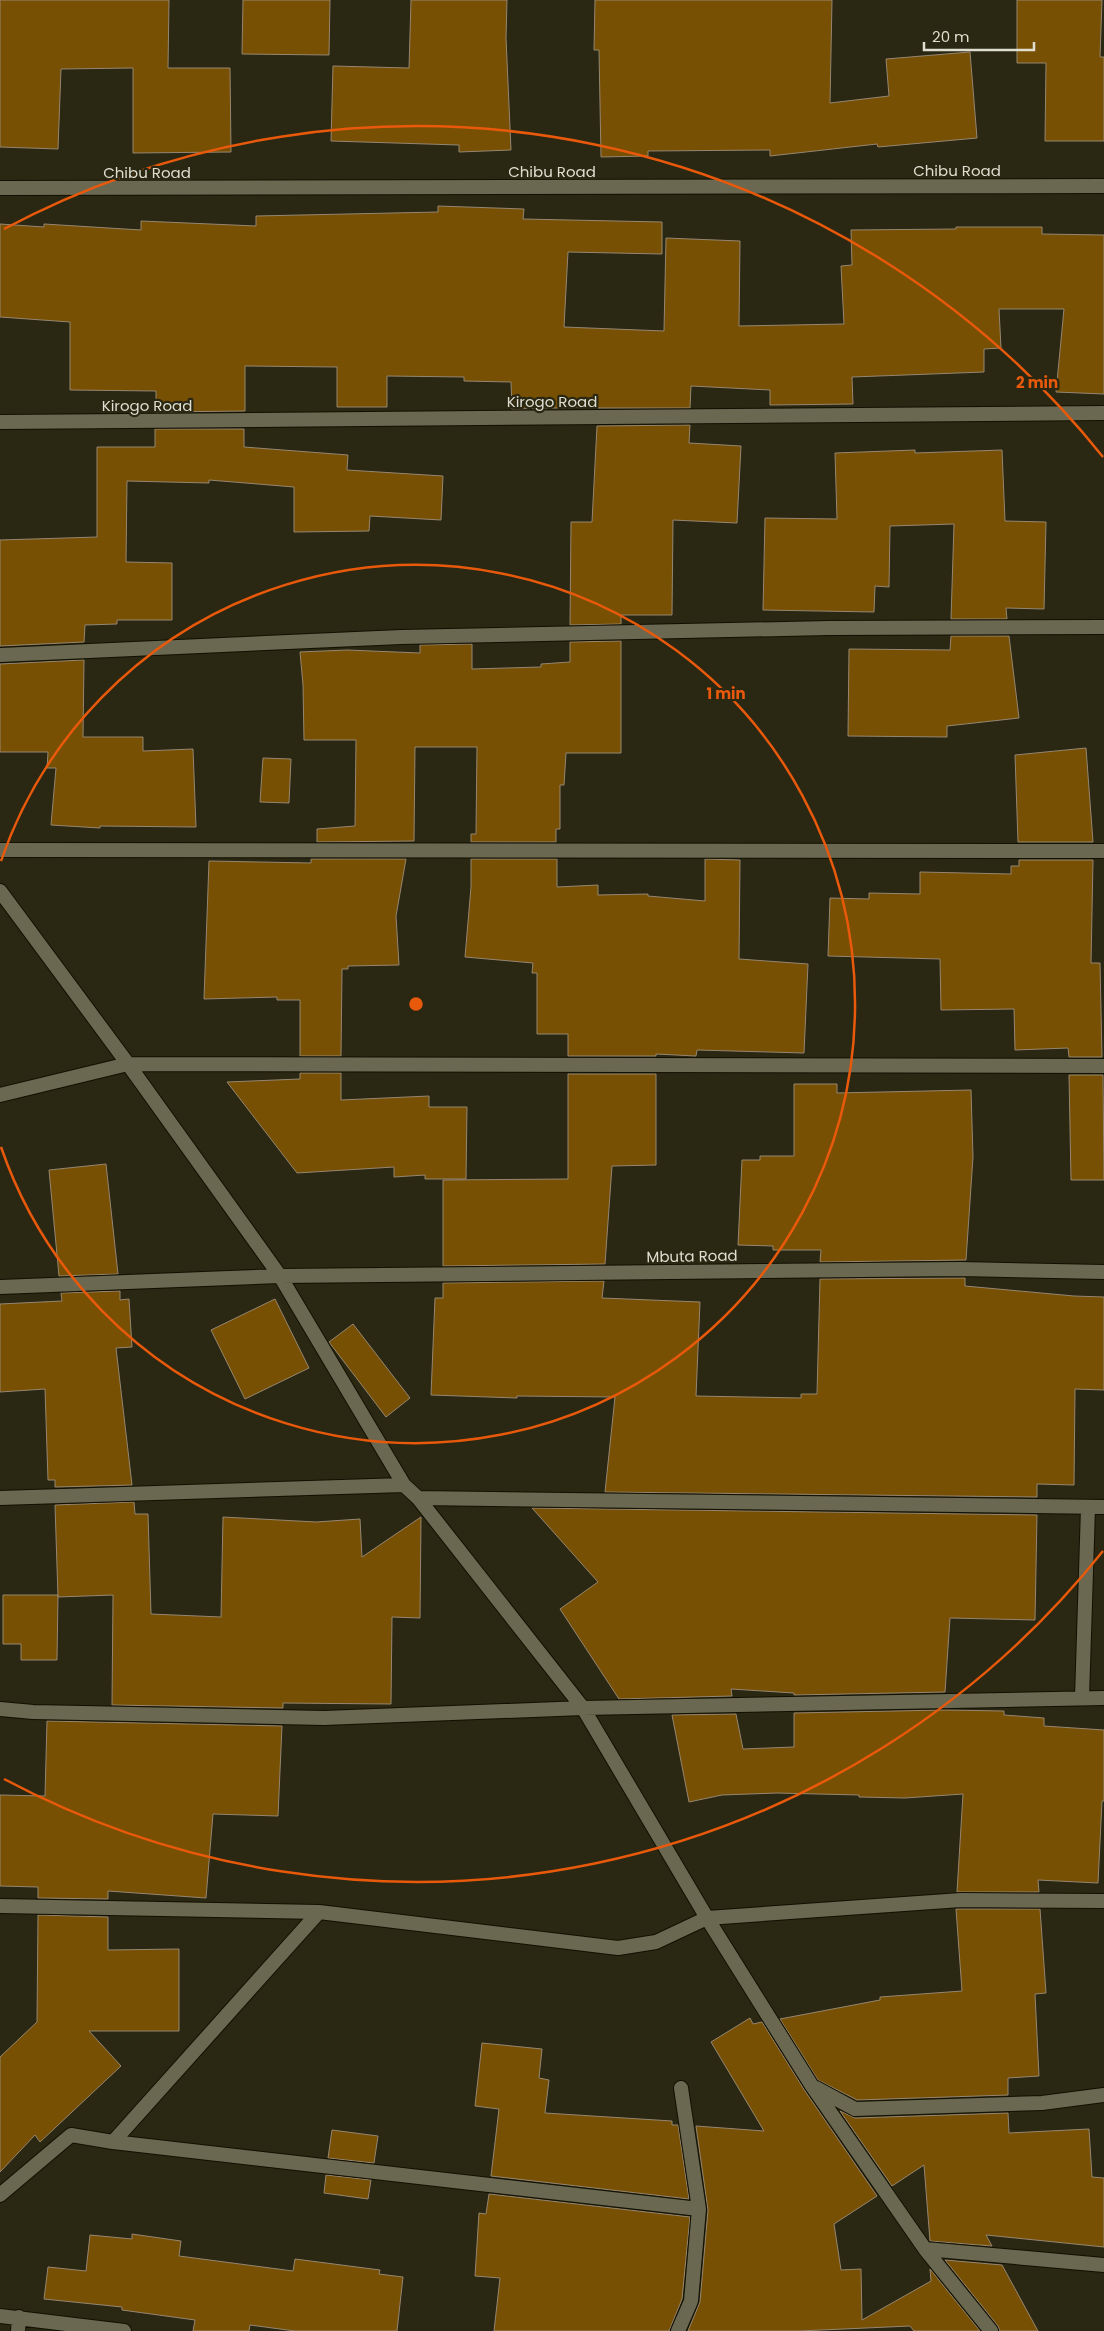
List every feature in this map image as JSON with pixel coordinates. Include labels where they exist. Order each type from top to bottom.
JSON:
[{"type":"street","name":"Chibu Road","points":[[0,188],[1104,186]]},
{"type":"street","name":"Kirogo Road","points":[[0,422],[1104,413]]},
{"type":"street","points":[[0,655],[421,637],[829,628],[1104,627]]},
{"type":"street","points":[[0,850],[1104,851]]},
{"type":"street","points":[[0,891],[128,1064],[280,1276],[404,1484],[418,1498],[583,1708],[707,1918],[812,2086],[926,2249],[991,2331]]},
{"type":"street","points":[[0,1095],[128,1064],[1104,1066]]},
{"type":"street","name":"Mbuta Road","points":[[0,1287],[280,1276],[960,1269],[1104,1272]]},
{"type":"street","points":[[0,1498],[404,1484]]},
{"type":"street","points":[[418,1498],[1104,1508]]},
{"type":"street","points":[[1082,1698],[1088,1508]]},
{"type":"street","points":[[0,1709],[33,1712],[324,1718],[583,1708],[1104,1698]]},
{"type":"street","points":[[0,1906],[319,1912],[618,1948],[656,1942],[707,1918],[961,1900],[1104,1901]]},
{"type":"street","points":[[113,2142],[319,1912]]},
{"type":"street","points":[[812,2086],[855,2109],[1042,2103],[1104,2095]]},
{"type":"street","points":[[678,2331],[691,2301],[699,2209],[681,2088]]},
{"type":"street","points":[[0,2195],[71,2135],[113,2142],[699,2209]]},
{"type":"street","points":[[926,2249],[1104,2265]]},
{"type":"street","points":[[0,2316],[18,2324],[124,2331]]},
{"type":"building","points":[[0,0],[169,0],[168,68],[230,68],[231,152],[133,153],[133,68],[61,69],[58,149],[0,147]]},
{"type":"building","points":[[243,0],[330,0],[329,55],[242,54]]},
{"type":"building","points":[[411,0],[507,0],[506,38],[511,150],[459,152],[459,145],[331,141],[333,66],[409,68]]},
{"type":"building","points":[[595,0],[832,0],[830,103],[889,96],[886,59],[970,52],[977,138],[878,147],[877,144],[770,156],[770,150],[648,151],[648,156],[601,157],[599,50],[594,50]]},
{"type":"building","points":[[1017,0],[1102,0],[1100,57],[1104,57],[1104,141],[1045,141],[1046,63],[1017,63]]},
{"type":"building","points":[[438,206],[524,209],[523,219],[662,222],[662,254],[568,252],[564,327],[664,331],[666,238],[740,241],[739,326],[844,324],[841,266],[852,265],[851,230],[1042,227],[1042,234],[1104,235],[1104,394],[1056,392],[1064,309],[999,309],[1001,348],[984,349],[984,372],[852,377],[853,404],[770,405],[770,390],[691,386],[690,408],[598,407],[512,409],[511,382],[464,381],[464,377],[387,376],[387,407],[337,407],[337,367],[245,366],[245,411],[156,412],[156,391],[70,390],[70,322],[0,317],[0,224],[44,227],[44,224],[141,230],[141,221],[256,226],[256,216],[438,212]]},
{"type":"building","points":[[690,425],[689,443],[741,446],[737,523],[673,520],[672,615],[621,615],[621,624],[570,625],[571,522],[592,522],[597,426]]},
{"type":"building","points":[[155,429],[244,429],[244,447],[348,455],[347,470],[443,476],[441,520],[370,516],[369,531],[294,532],[294,487],[209,480],[209,483],[127,481],[126,562],[172,563],[172,620],[117,620],[117,624],[85,625],[84,642],[0,646],[0,540],[97,537],[97,447],[155,447]]},
{"type":"building","points":[[915,450],[915,453],[1002,450],[1005,521],[1046,522],[1044,609],[1006,608],[1007,619],[951,619],[954,524],[890,526],[889,587],[875,586],[874,612],[763,610],[765,518],[837,519],[835,453]]},
{"type":"building","points":[[951,636],[1009,636],[1019,718],[947,726],[947,737],[848,736],[849,649],[950,650]]},
{"type":"building","points":[[621,641],[621,753],[566,753],[564,785],[560,785],[560,829],[556,829],[556,842],[471,842],[471,834],[476,834],[477,747],[415,747],[414,841],[317,842],[317,829],[355,826],[356,740],[304,740],[300,652],[347,650],[420,653],[420,645],[472,644],[472,669],[541,667],[541,664],[570,662],[570,642]]},
{"type":"building","points":[[84,660],[83,737],[143,737],[143,751],[193,749],[196,827],[100,826],[100,828],[51,825],[56,768],[47,768],[48,752],[0,752],[0,664]]},
{"type":"building","points":[[1086,748],[1093,842],[1018,842],[1015,755]]},
{"type":"building","points":[[263,758],[291,759],[289,803],[260,802]]},
{"type":"building","points":[[311,859],[406,859],[396,916],[399,965],[348,966],[348,969],[342,969],[341,1056],[300,1056],[300,1000],[277,1000],[277,997],[204,999],[209,861],[311,863]]},
{"type":"building","points":[[471,859],[557,859],[557,887],[598,885],[598,895],[648,894],[648,896],[705,901],[705,859],[740,860],[739,959],[808,964],[804,1053],[697,1050],[696,1056],[656,1054],[656,1056],[568,1056],[568,1034],[537,1034],[537,973],[532,973],[533,963],[465,957],[471,887]]},
{"type":"building","points":[[1019,860],[1093,860],[1091,963],[1100,963],[1102,1057],[1069,1057],[1068,1048],[1015,1050],[1014,1009],[941,1010],[940,959],[828,956],[830,898],[869,899],[869,893],[920,894],[920,872],[1011,874],[1011,866],[1019,866]]},
{"type":"building","points":[[300,1073],[341,1073],[341,1100],[429,1096],[429,1107],[467,1107],[466,1179],[425,1179],[425,1175],[394,1177],[394,1167],[297,1173],[227,1082],[300,1079]]},
{"type":"building","points":[[568,1074],[656,1074],[656,1165],[612,1166],[605,1264],[443,1266],[443,1180],[568,1179]]},
{"type":"building","points":[[1069,1075],[1103,1075],[1104,1180],[1071,1180]]},
{"type":"building","points":[[794,1084],[837,1084],[837,1093],[971,1090],[973,1157],[966,1260],[820,1262],[821,1250],[773,1250],[773,1246],[738,1245],[742,1160],[760,1160],[760,1156],[794,1156]]},
{"type":"building","points":[[106,1164],[118,1274],[59,1276],[49,1170]]},
{"type":"building","points":[[965,1278],[965,1286],[1104,1297],[1104,1390],[1075,1389],[1074,1485],[1037,1484],[1037,1497],[605,1492],[615,1397],[517,1396],[517,1398],[431,1395],[435,1298],[443,1298],[443,1283],[604,1281],[602,1298],[700,1302],[696,1396],[801,1398],[801,1394],[817,1394],[820,1279]]},
{"type":"building","points":[[120,1291],[120,1300],[129,1299],[132,1347],[116,1348],[132,1485],[55,1487],[55,1480],[48,1480],[45,1389],[0,1392],[0,1304],[62,1301],[61,1293]]},
{"type":"building","points":[[275,1299],[309,1368],[245,1399],[211,1330]]},
{"type":"building","points":[[353,1324],[410,1398],[386,1417],[329,1342]]},
{"type":"building","points":[[134,1502],[135,1514],[148,1514],[151,1614],[221,1617],[223,1517],[316,1522],[360,1519],[362,1557],[421,1517],[420,1618],[392,1617],[391,1704],[283,1703],[283,1708],[112,1705],[113,1595],[58,1597],[55,1505]]},
{"type":"building","points":[[532,1508],[1037,1515],[1035,1620],[950,1618],[945,1692],[794,1695],[794,1693],[731,1689],[732,1696],[619,1699],[560,1609],[598,1582]]},
{"type":"building","points":[[3,1595],[58,1595],[57,1660],[21,1660],[21,1644],[3,1644]]},
{"type":"building","points":[[944,1710],[1004,1711],[1004,1715],[1044,1718],[1044,1726],[1104,1730],[1104,1801],[1102,1801],[1098,1883],[1038,1880],[1039,1892],[957,1892],[963,1794],[905,1798],[777,1793],[722,1795],[689,1802],[672,1715],[736,1714],[743,1749],[794,1747],[794,1713]]},
{"type":"building","points":[[47,1721],[282,1726],[278,1816],[213,1814],[206,1898],[108,1891],[108,1899],[38,1898],[38,1887],[0,1886],[0,1795],[45,1796]]},
{"type":"building","points":[[956,1909],[1040,1909],[1046,1993],[1035,1994],[1039,2076],[1008,2078],[1008,2095],[857,2100],[818,2080],[780,2019],[880,2000],[880,1997],[962,1991]]},
{"type":"building","points":[[38,1915],[108,1917],[108,1950],[179,1949],[179,2031],[89,2031],[121,2066],[40,2142],[35,2135],[0,2172],[0,2057],[37,2022]]},
{"type":"building","points":[[750,2018],[753,2024],[762,2022],[805,2091],[877,2196],[834,2224],[841,2270],[861,2269],[862,2320],[931,2281],[930,2269],[980,2331],[914,2331],[910,2326],[799,2331],[688,2331],[700,2302],[708,2210],[696,2126],[764,2131],[711,2042]]},
{"type":"building","points":[[482,2043],[542,2049],[539,2078],[549,2080],[545,2113],[672,2121],[672,2125],[678,2125],[689,2199],[491,2176],[499,2109],[475,2106]]},
{"type":"building","points":[[840,2111],[855,2118],[1008,2113],[1009,2133],[1089,2129],[1092,2177],[1104,2178],[1104,2247],[986,2235],[992,2246],[930,2241],[924,2165],[892,2186]]},
{"type":"building","points":[[332,2130],[378,2136],[374,2163],[328,2158]]},
{"type":"building","points":[[326,2175],[371,2180],[368,2199],[324,2193]]},
{"type":"building","points":[[489,2194],[690,2217],[682,2299],[669,2331],[494,2331],[500,2278],[475,2276],[479,2213],[486,2214]]},
{"type":"building","points":[[132,2234],[181,2241],[179,2256],[293,2271],[295,2259],[380,2270],[379,2274],[403,2277],[397,2331],[295,2331],[250,2325],[249,2331],[193,2331],[195,2320],[122,2310],[122,2307],[44,2299],[48,2267],[86,2271],[90,2235],[132,2239]]},
{"type":"building","points":[[945,2260],[1002,2265],[1038,2331],[1000,2331]]}]
